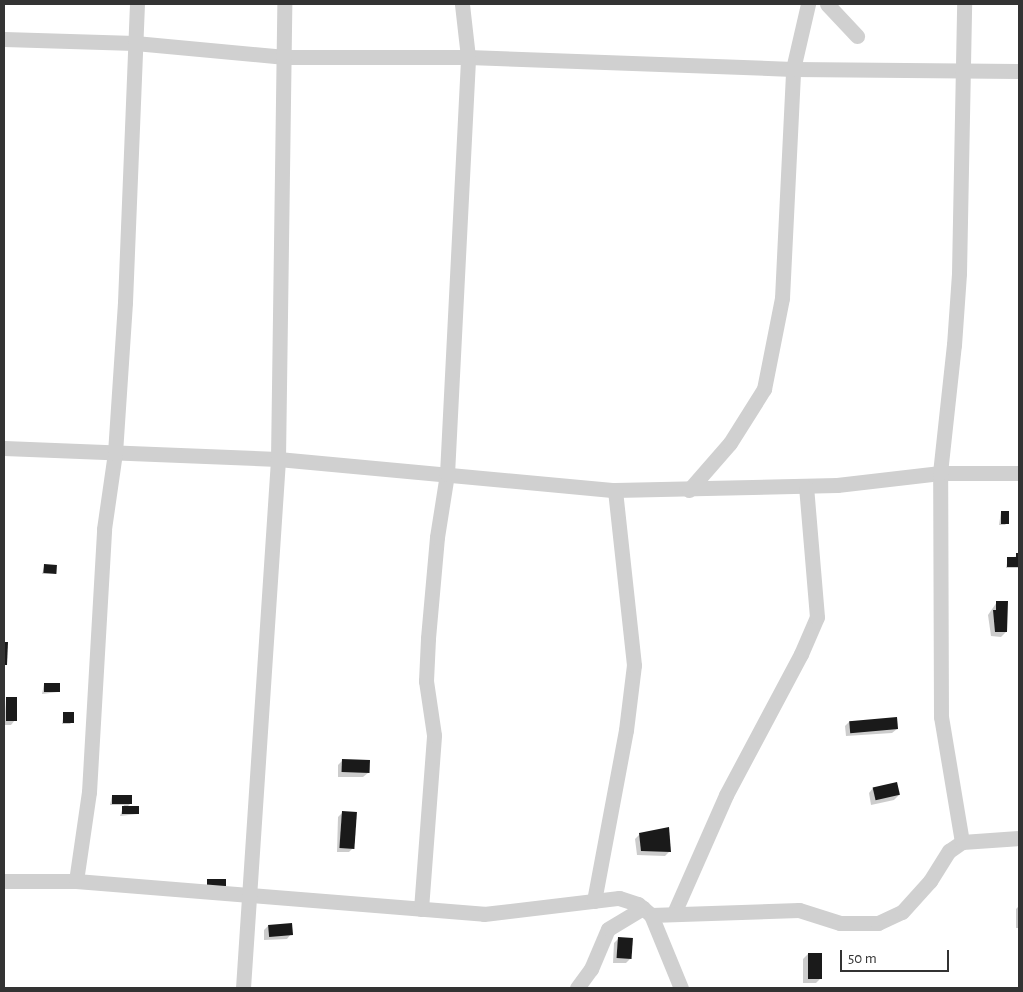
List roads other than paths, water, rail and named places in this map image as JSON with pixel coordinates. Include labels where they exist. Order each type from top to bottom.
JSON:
[{"type":"street","points":[[76,881],[89,792],[104,529],[115,453],[125,302],[137,4]]},
{"type":"street","points":[[243,988],[278,460],[285,57],[284,4]]},
{"type":"street","points":[[421,909],[434,735],[426,680],[428,638],[437,536],[447,474],[468,57],[462,4]]},
{"type":"street","points":[[688,490],[730,443],[764,389],[782,298],[793,69],[808,4]]},
{"type":"street","points":[[827,4],[857,36]]},
{"type":"street","points":[[962,842],[941,717],[940,473],[959,273],[964,4]]},
{"type":"street","points":[[4,39],[135,43],[285,57],[468,57],[793,69],[1019,71]]},
{"type":"street","points":[[4,448],[278,460],[615,490],[688,490],[806,486],[940,473],[1019,473]]},
{"type":"street","points":[[674,913],[726,795],[801,654],[817,616],[806,486]]},
{"type":"street","points":[[594,901],[626,730],[634,665],[615,490]]},
{"type":"street","points":[[4,882],[76,881],[248,893],[484,914],[619,898],[647,912],[799,910],[840,923],[878,923],[902,912],[930,881],[949,851],[962,842],[1019,838]]},
{"type":"street","points":[[577,988],[591,969],[608,929],[647,912]]},
{"type":"street","points":[[647,912],[681,988]]}]
